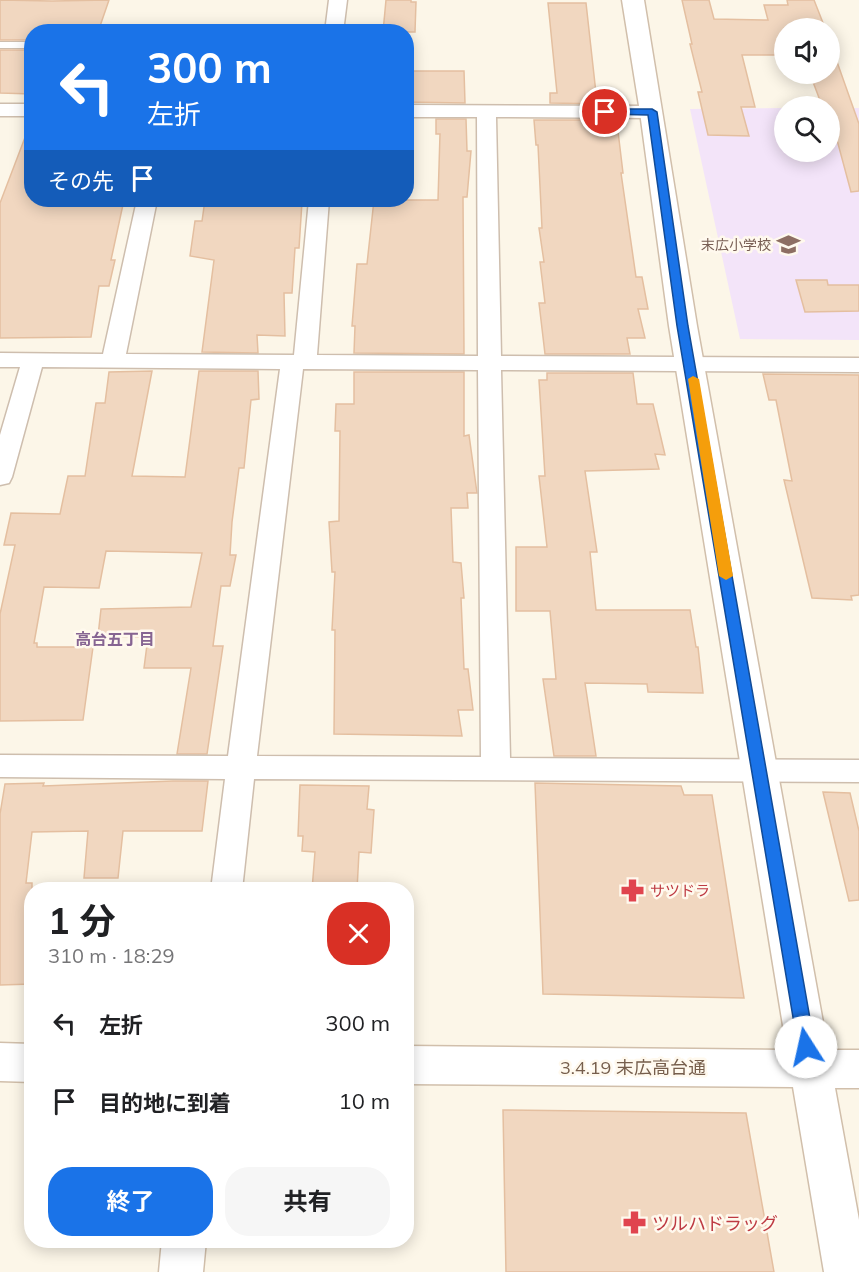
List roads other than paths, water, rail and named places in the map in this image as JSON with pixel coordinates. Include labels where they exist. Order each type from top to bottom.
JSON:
[{"type":"street","points":[[335,24],[338,0]]},
{"type":"street","points":[[633,0],[652,112],[683,326],[846,1272]]},
{"type":"street","points":[[0,129],[3,110],[24,110]]},
{"type":"street","points":[[414,111],[652,112]]},
{"type":"street","points":[[486,111],[488,363],[496,769]]},
{"type":"street","points":[[113,360],[146,207]]},
{"type":"street","points":[[227,882],[318,207]]},
{"type":"street","points":[[0,360],[859,365]]},
{"type":"street","points":[[0,477],[33,360]]},
{"type":"street","points":[[0,765],[859,771]]},
{"type":"street","points":[[0,1062],[24,1063]]},
{"type":"street","name":"3.4.19 末広高台通","points":[[414,1065],[859,1069]]},
{"type":"street","points":[[181,1272],[183,1248]]},
{"type":"lane","points":[[0,45],[24,45]]},
{"type":"place","name":"末広小学校","points":[[789,245]]},
{"type":"place","name":"サツドラ","points":[[632,890]]},
{"type":"place","name":"ツルハドラッグ","points":[[634,1223]]},
{"type":"district","name":"高台五丁目","points":[[115,639]]}]
